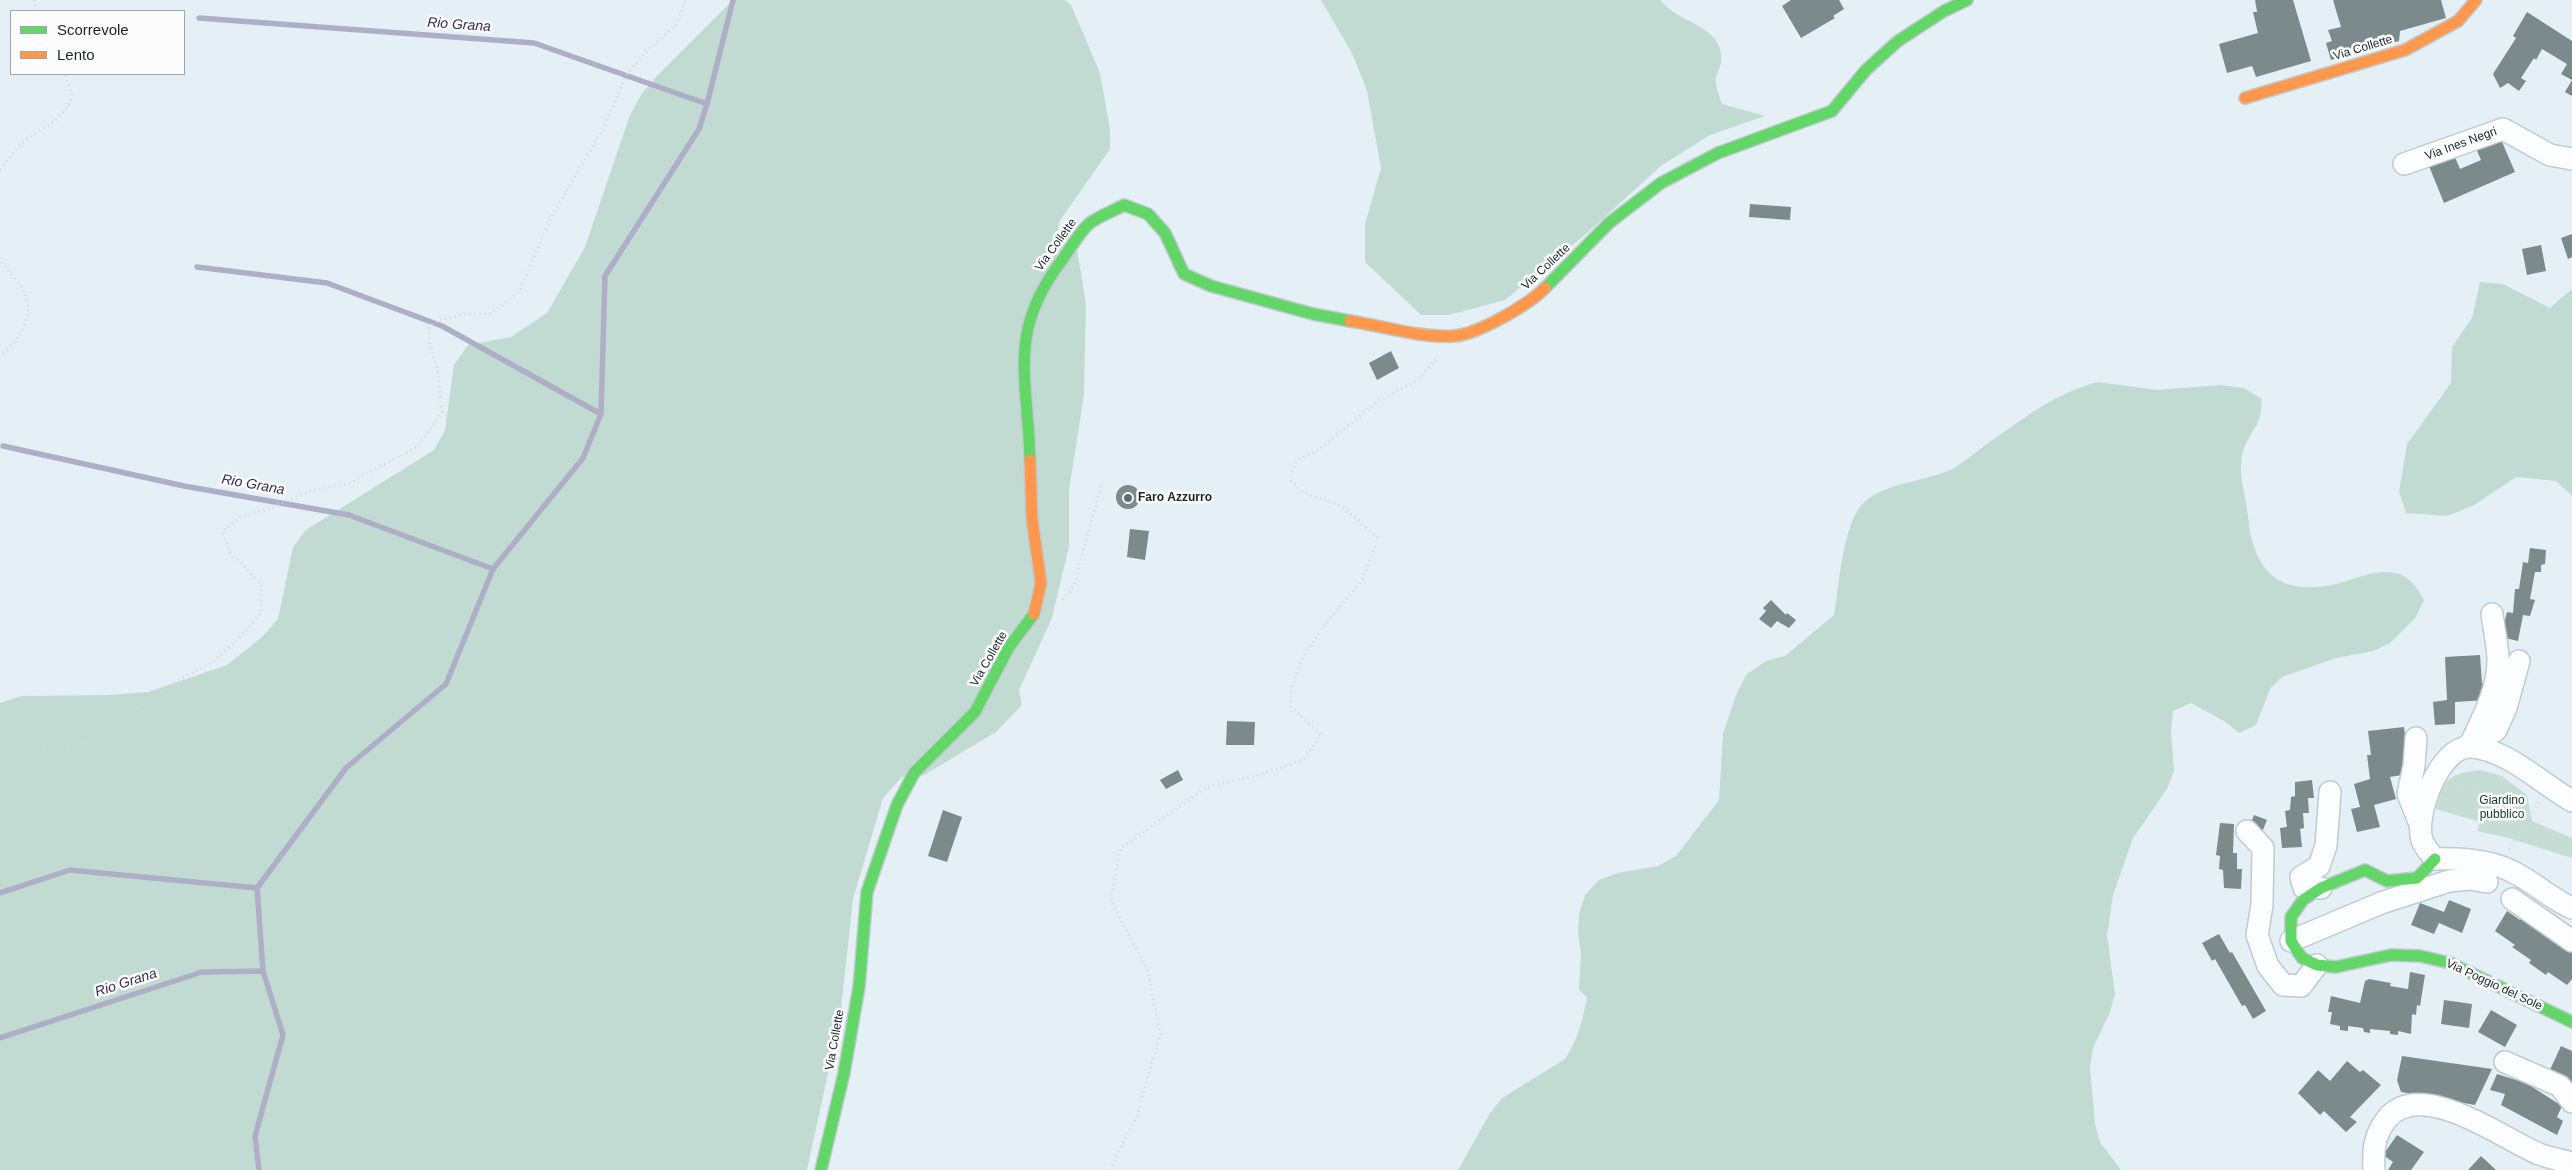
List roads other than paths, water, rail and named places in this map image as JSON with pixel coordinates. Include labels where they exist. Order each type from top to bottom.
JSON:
[{"type":"street","name":"Via Collette","points":[[821,1170],[844,1073],[859,988],[867,892],[897,804],[914,773],[974,712],[1009,647],[1035,611],[1041,583],[1032,519],[1024,344],[1033,307],[1046,283],[1089,224],[1124,206],[1148,214],[1165,233],[1184,274],[1211,286],[1261,298],[1313,314],[1427,334],[1455,336],[1496,321],[1535,298],[1609,223],[1661,183],[1718,152],[1832,111],[1866,70],[1898,41],[1944,11],[1967,0]]},
{"type":"street","name":"Via Collette","points":[[2245,98],[2405,50],[2458,21],[2476,0]]},
{"type":"street","name":"Via Ines Negri","points":[[2404,164],[2503,129],[2550,155],[2572,159]]},
{"type":"street","points":[[2469,747],[2485,713],[2496,679],[2498,658],[2492,614]]},
{"type":"street","points":[[2435,859],[2422,840],[2422,807],[2434,778],[2448,757],[2469,747],[2496,730],[2506,708],[2519,661]]},
{"type":"street","points":[[2416,738],[2414,766],[2408,794],[2422,829]]},
{"type":"street","points":[[2469,747],[2494,752],[2529,771],[2572,801]]},
{"type":"street","points":[[2321,888],[2304,888],[2301,877],[2319,866],[2326,846],[2330,792]]},
{"type":"street","points":[[2247,831],[2263,848],[2262,905],[2257,935],[2268,966],[2283,984],[2301,986],[2317,965],[2302,958],[2291,941],[2291,917],[2303,900],[2321,888],[2365,870],[2387,881],[2416,878],[2435,859],[2461,858],[2514,872],[2559,902],[2572,908]]},
{"type":"street","points":[[2291,941],[2381,904],[2449,880],[2470,879],[2487,882]]},
{"type":"street","points":[[2512,899],[2572,941]]},
{"type":"street","name":"Via Poggio del Sole","points":[[2317,965],[2336,966],[2392,955],[2420,956],[2450,963],[2572,1022]]},
{"type":"street","points":[[2505,1062],[2560,1086],[2572,1102]]},
{"type":"street","points":[[2374,1170],[2373,1153],[2377,1132],[2392,1112],[2408,1104],[2444,1109],[2484,1125],[2539,1162],[2572,1163]]},
{"type":"waterway","name":"Rio Grana","points":[[259,1170],[255,1136],[283,1035],[263,971],[257,888],[346,768],[446,684],[493,569],[583,458],[601,414],[605,276],[699,129],[733,0]]},
{"type":"waterway","name":"Rio Grana","points":[[199,18],[534,43],[707,104]]},
{"type":"waterway","name":"Rio Grana","points":[[197,267],[327,283],[442,326],[601,414]]},
{"type":"waterway","name":"Rio Grana","points":[[3,446],[184,486],[349,515],[493,569]]},
{"type":"waterway","name":"Rio Grana","points":[[0,893],[70,870],[257,888]]},
{"type":"waterway","name":"Rio Grana","points":[[0,1038],[202,972],[263,971]]},
{"type":"place","name":"Faro Azzurro","points":[[1128,498]]},
{"type":"park label","name":"Giardino pubblico","points":[[2502,808]]}]
